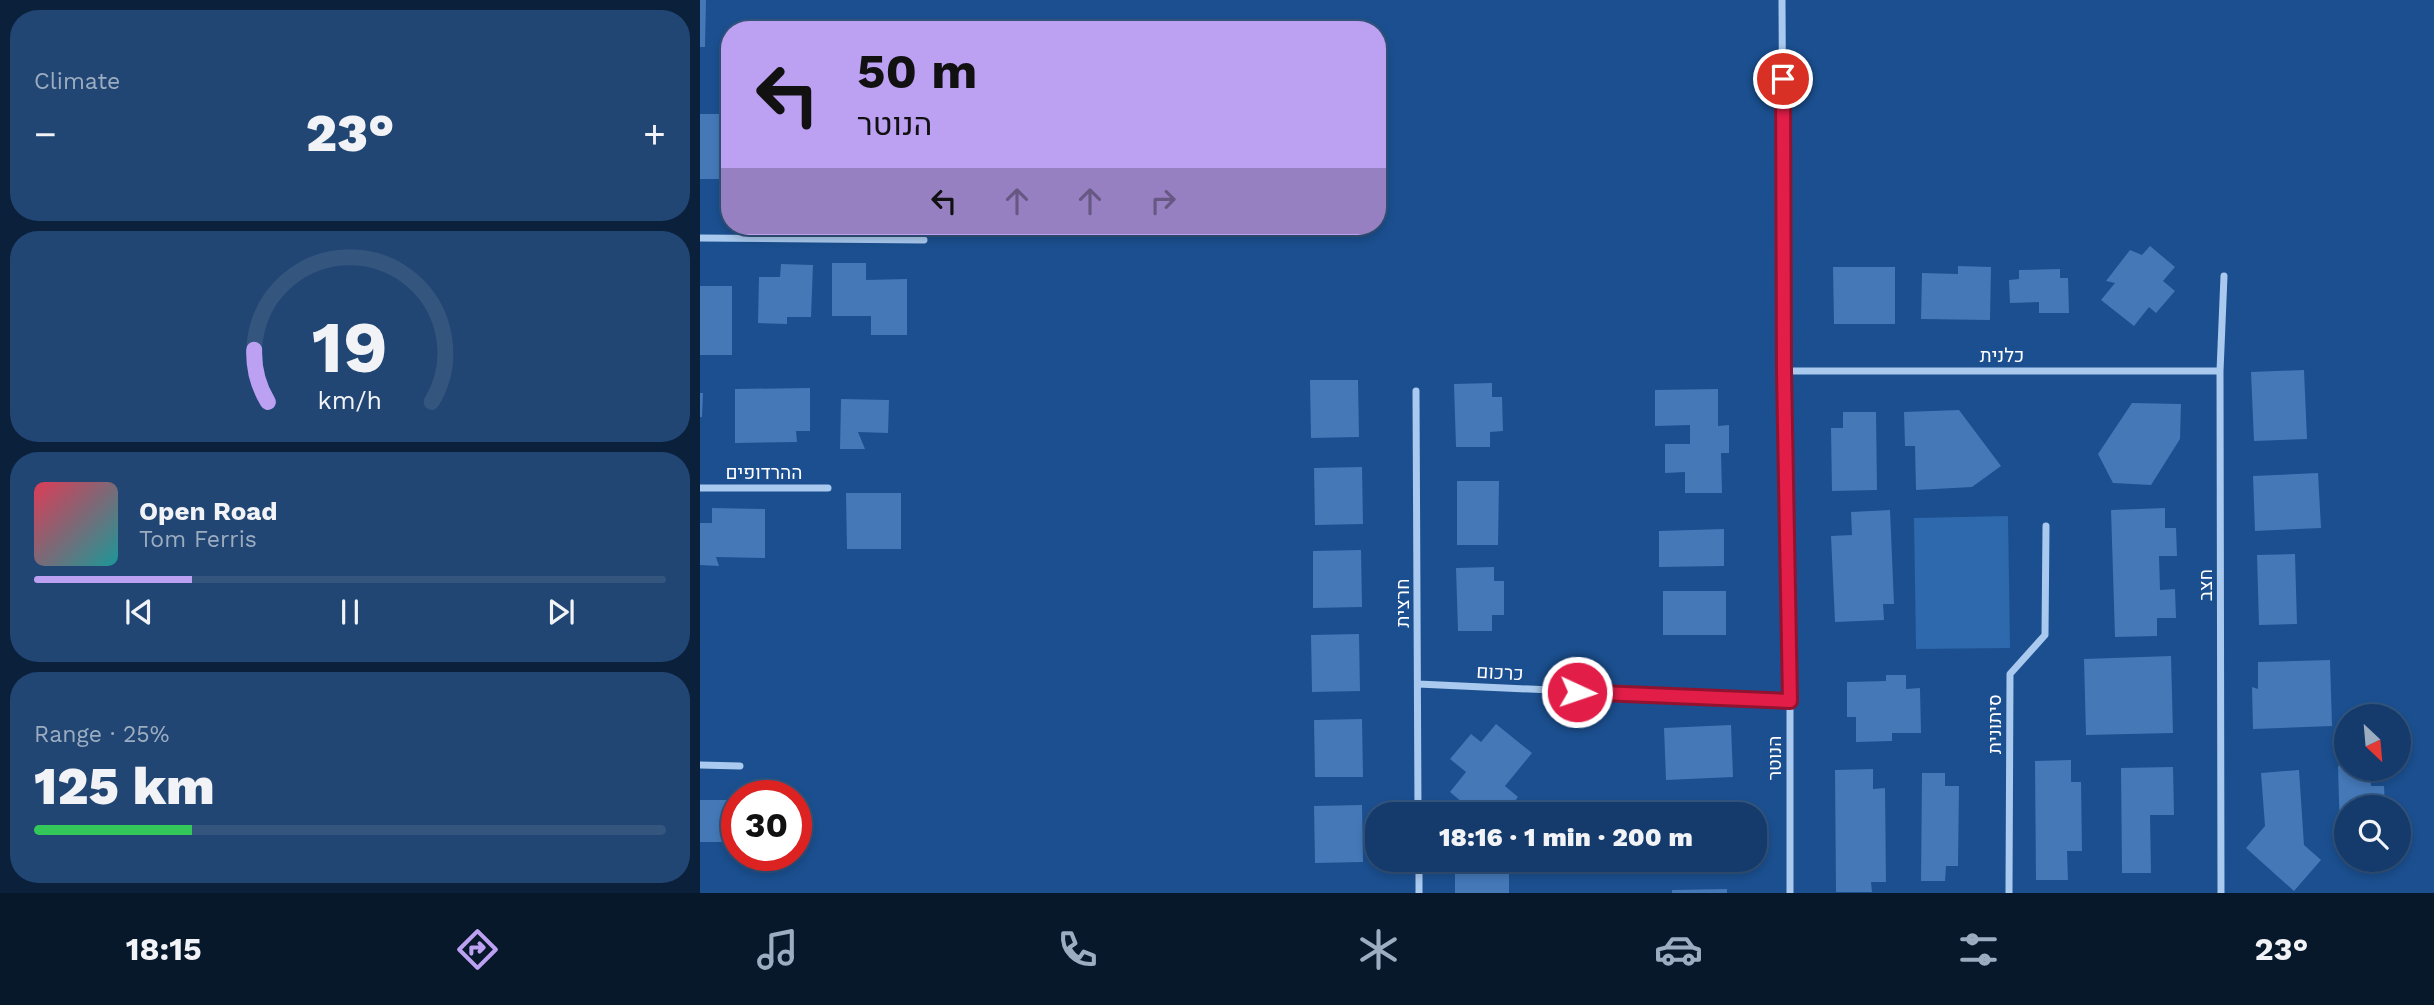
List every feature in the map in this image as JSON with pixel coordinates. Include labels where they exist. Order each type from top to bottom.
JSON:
[{"type":"street","name":"הנוטר","points":[[1782,0],[1790,893]]},
{"type":"street","points":[[700,238],[924,240]]},
{"type":"street","name":"חצב","points":[[2221,893],[2220,371],[2224,276]]},
{"type":"street","name":"כלנית","points":[[1784,371],[2220,371]]},
{"type":"street","name":"חרצית","points":[[1416,391],[1418,802]]},
{"type":"street","name":"ההרדופים","points":[[700,488],[828,488]]},
{"type":"street","name":"סיתונית","points":[[2009,893],[2010,674],[2045,635],[2046,526]]},
{"type":"street","name":"כרכום","points":[[1418,684],[1790,701]]},
{"type":"street","points":[[700,765],[740,766]]},
{"type":"street","points":[[1419,872],[1419,893]]},
{"type":"shaded area","points":[[2008,516],[2010,648],[1916,649],[1914,518]]},
{"type":"building","points":[[700,0],[706,0],[705,47],[700,47]]},
{"type":"building","points":[[700,114],[721,114],[721,179],[700,179]]},
{"type":"building","points":[[2150,246],[2175,267],[2163,281],[2175,291],[2156,313],[2149,307],[2134,326],[2101,300],[2115,283],[2106,281],[2130,250],[2142,255]]},
{"type":"building","points":[[832,263],[866,263],[866,280],[907,279],[907,335],[871,335],[871,316],[832,316]]},
{"type":"building","points":[[781,264],[813,265],[811,317],[787,317],[787,324],[758,323],[759,277],[780,277]]},
{"type":"building","points":[[1958,266],[1991,267],[1990,320],[1921,319],[1922,273],[1958,274]]},
{"type":"building","points":[[1833,267],[1895,267],[1895,324],[1834,324]]},
{"type":"building","points":[[2060,269],[2060,278],[2068,278],[2069,313],[2039,313],[2039,302],[2010,303],[2009,280],[2019,279],[2019,270]]},
{"type":"building","points":[[700,286],[732,286],[732,355],[700,355]]},
{"type":"building","points":[[2304,370],[2307,439],[2254,441],[2251,372]]},
{"type":"building","points":[[1310,380],[1358,380],[1359,437],[1311,438]]},
{"type":"building","points":[[1492,383],[1492,397],[1502,397],[1503,431],[1490,432],[1490,447],[1456,447],[1454,384]]},
{"type":"building","points":[[810,388],[810,431],[796,431],[797,442],[735,443],[735,389]]},
{"type":"building","points":[[1718,389],[1718,426],[1729,425],[1729,453],[1721,453],[1722,493],[1685,493],[1685,472],[1665,473],[1665,444],[1690,444],[1690,425],[1655,426],[1655,390]]},
{"type":"building","points":[[700,393],[703,393],[702,417],[700,417]]},
{"type":"building","points":[[841,399],[889,400],[888,433],[858,432],[865,449],[840,449]]},
{"type":"building","points":[[2132,403],[2181,404],[2180,439],[2151,485],[2113,483],[2098,454]]},
{"type":"building","points":[[1959,410],[2001,466],[1972,487],[1916,490],[1915,446],[1905,446],[1904,412]]},
{"type":"building","points":[[1843,412],[1876,412],[1877,490],[1832,491],[1831,428],[1843,428]]},
{"type":"building","points":[[1362,467],[1363,524],[1315,525],[1314,468]]},
{"type":"building","points":[[2318,473],[2321,528],[2255,531],[2253,476]]},
{"type":"building","points":[[1457,481],[1499,481],[1498,545],[1457,545]]},
{"type":"building","points":[[846,493],[901,493],[901,549],[847,549]]},
{"type":"building","points":[[712,508],[765,509],[765,558],[716,557],[719,566],[700,565],[700,523],[712,523]]},
{"type":"building","points":[[2165,508],[2165,528],[2176,528],[2177,556],[2159,556],[2160,590],[2175,589],[2176,618],[2157,618],[2157,636],[2115,637],[2111,510]]},
{"type":"building","points":[[1890,510],[1894,604],[1883,604],[1884,620],[1835,622],[1831,536],[1852,535],[1851,512]]},
{"type":"building","points":[[1724,529],[1724,566],[1659,567],[1659,531]]},
{"type":"building","points":[[1361,550],[1362,607],[1313,608],[1313,551]]},
{"type":"building","points":[[2295,554],[2297,624],[2259,625],[2257,555]]},
{"type":"building","points":[[1494,567],[1494,581],[1504,581],[1504,615],[1492,615],[1492,631],[1458,631],[1456,568]]},
{"type":"building","points":[[1663,591],[1726,591],[1726,635],[1663,635]]},
{"type":"building","points":[[1359,634],[1360,691],[1312,692],[1311,635]]},
{"type":"building","points":[[2171,656],[2173,733],[2086,735],[2084,659]]},
{"type":"building","points":[[2330,660],[2332,726],[2253,729],[2252,687],[2258,689],[2258,662]]},
{"type":"building","points":[[1886,675],[1906,675],[1906,689],[1920,688],[1921,733],[1892,733],[1892,741],[1856,742],[1856,717],[1847,717],[1847,682],[1886,681]]},
{"type":"building","points":[[1362,719],[1363,777],[1315,777],[1314,720]]},
{"type":"building","points":[[1496,724],[1532,753],[1505,786],[1518,797],[1514,802],[1462,802],[1450,792],[1466,772],[1450,759],[1471,734],[1481,742]]},
{"type":"building","points":[[1731,725],[1733,777],[1666,780],[1664,728]]},
{"type":"building","points":[[2071,760],[2071,782],[2081,782],[2082,851],[2067,851],[2068,880],[2036,880],[2035,761]]},
{"type":"building","points":[[2173,767],[2174,815],[2150,815],[2151,873],[2122,873],[2121,768]]},
{"type":"building","points":[[1873,769],[1873,789],[1885,788],[1886,882],[1871,882],[1872,892],[1836,892],[1835,770]]},
{"type":"building","points":[[2299,770],[2304,845],[2321,860],[2294,891],[2246,848],[2265,826],[2261,773]]},
{"type":"building","points":[[1922,773],[1945,773],[1945,786],[1959,786],[1958,866],[1946,866],[1945,881],[1921,881]]},
{"type":"building","points":[[2338,781],[2371,781],[2371,786],[2384,786],[2384,795],[2339,795]]},
{"type":"building","points":[[700,800],[721,800],[721,842],[700,842]]},
{"type":"building","points":[[1362,805],[1363,862],[1315,863],[1314,806]]},
{"type":"building","points":[[1455,872],[1509,872],[1509,893],[1455,893]]},
{"type":"building","points":[[1727,889],[1727,893],[1672,893],[1672,890]]},
{"type":"route","points":[[1577,692],[1790,701],[1784,371],[1783,79]]}]
